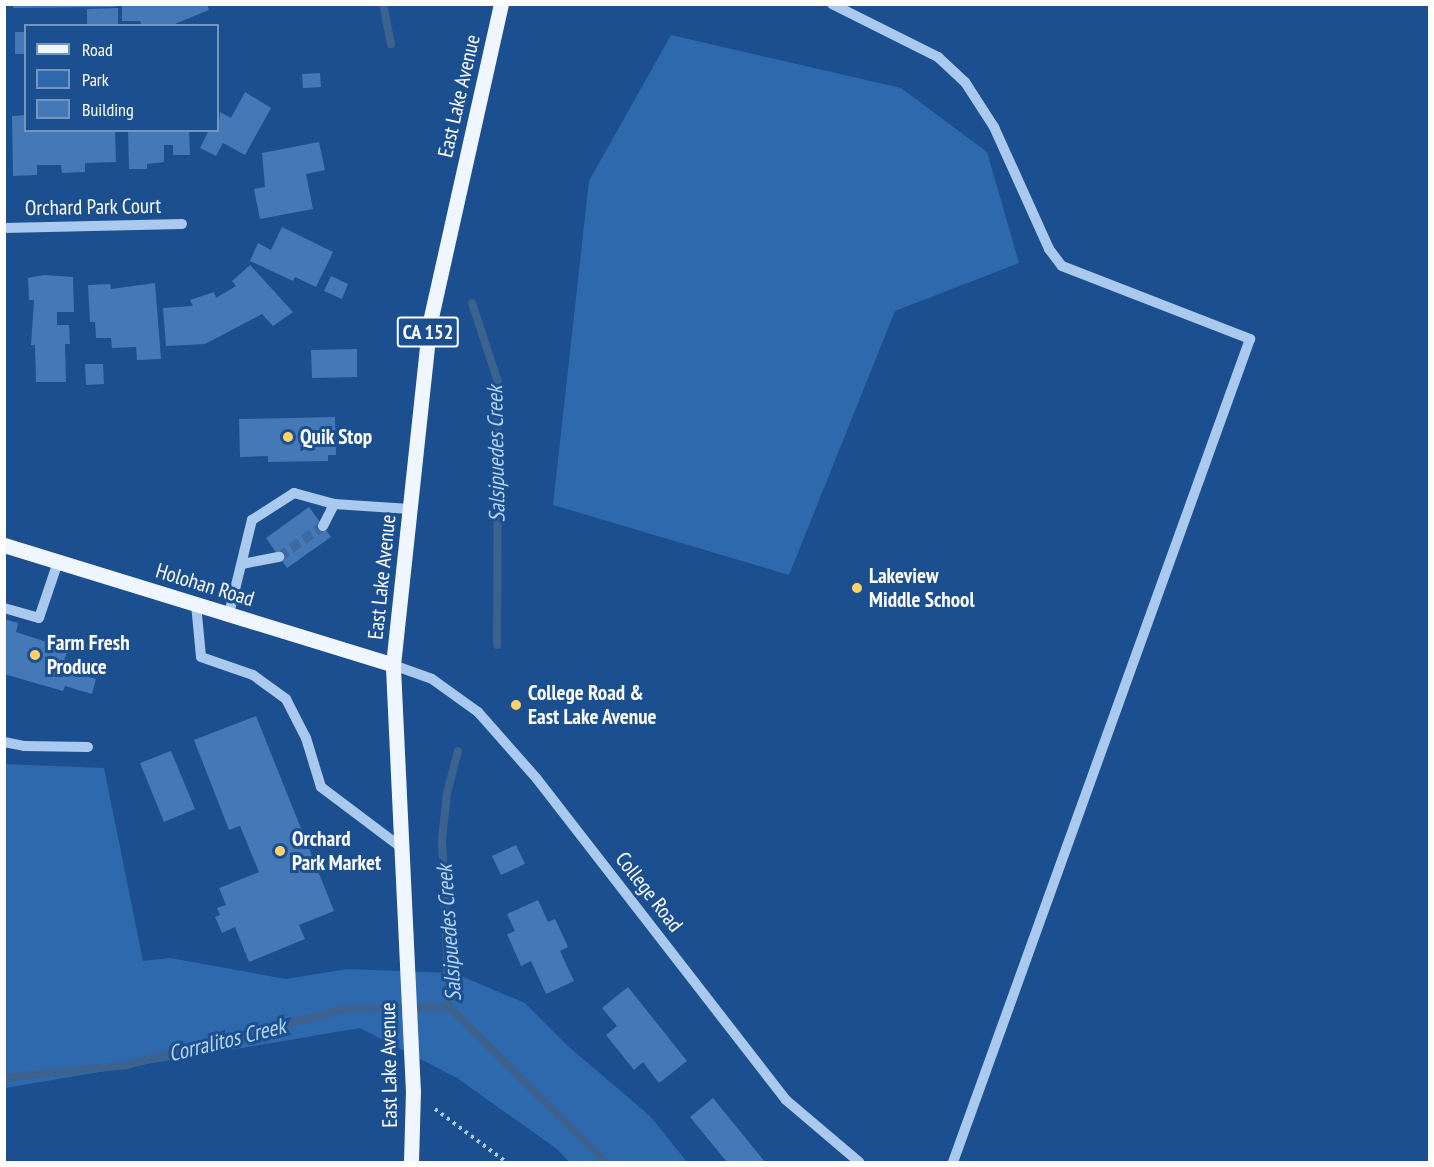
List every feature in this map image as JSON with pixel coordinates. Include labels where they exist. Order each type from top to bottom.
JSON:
[{"type":"main road","name":"East Lake Avenue","points":[[411,1162],[413,1092],[393,665],[429,326],[501,4]]},
{"type":"main road","name":"Holohan Road","points":[[4,545],[393,665]]},
{"type":"street","points":[[832,4],[938,57],[965,82],[994,127],[1049,249],[1062,266],[1250,339],[953,1162]]},
{"type":"street","name":"Orchard Park Court","points":[[4,228],[182,224]]},
{"type":"street","points":[[230,614],[252,520],[294,493],[334,504],[410,509]]},
{"type":"street","points":[[324,526],[334,504]]},
{"type":"street","points":[[242,564],[279,557]]},
{"type":"street","points":[[4,608],[39,618],[58,562]]},
{"type":"street","points":[[196,604],[201,657],[253,675],[286,699],[306,738],[321,787],[402,848]]},
{"type":"street","name":"College Road","points":[[393,665],[432,679],[478,712],[537,779],[786,1100],[859,1162]]},
{"type":"street","points":[[4,742],[24,746],[88,747]]},
{"type":"path","points":[[413,1092],[507,1162]]},
{"type":"green space","points":[[671,35],[901,88],[987,152],[1019,263],[895,311],[789,575],[553,505],[589,181]]},
{"type":"green space","points":[[5,764],[104,768],[143,961],[170,958],[286,979],[347,969],[454,973],[525,1003],[570,1048],[650,1116],[687,1162],[569,1162],[557,1149],[457,1078],[360,1028],[5,1088]]},
{"type":"building","points":[[13,4],[116,4],[116,7],[13,8]]},
{"type":"building","points":[[122,4],[207,4],[209,10],[175,24],[141,24],[140,21],[122,21]]},
{"type":"building","points":[[118,8],[118,24],[87,24],[87,9]]},
{"type":"building","points":[[15,32],[24,32],[24,54],[15,54]]},
{"type":"building","points":[[320,73],[321,87],[303,88],[302,74]]},
{"type":"building","points":[[245,92],[271,108],[245,155],[223,143],[216,156],[200,148],[208,132],[219,132],[220,112],[231,118]]},
{"type":"building","points":[[24,115],[24,132],[115,132],[116,162],[85,163],[85,172],[62,173],[61,165],[37,165],[37,175],[13,176],[12,116]]},
{"type":"building","points":[[128,132],[189,132],[190,155],[173,155],[173,145],[164,145],[164,162],[147,164],[147,169],[129,169]]},
{"type":"building","points":[[319,142],[325,170],[306,174],[313,209],[260,219],[254,189],[265,187],[262,153]]},
{"type":"building","points":[[282,227],[333,252],[316,287],[295,277],[293,281],[250,261],[258,243],[271,250]]},
{"type":"building","points":[[250,265],[293,312],[273,326],[262,314],[205,344],[166,346],[163,308],[193,306],[190,300],[214,292],[216,298],[236,286],[232,281]]},
{"type":"building","points":[[44,275],[73,277],[74,312],[57,312],[57,325],[69,325],[70,344],[65,344],[66,382],[36,382],[35,345],[31,345],[34,300],[29,300],[28,278]]},
{"type":"building","points":[[331,276],[348,284],[342,299],[324,291]]},
{"type":"building","points":[[155,283],[161,359],[137,360],[136,347],[112,348],[111,338],[96,338],[95,322],[90,322],[88,285],[110,284],[111,289]]},
{"type":"building","points":[[357,349],[357,377],[312,378],[311,350]]},
{"type":"building","points":[[85,364],[103,364],[104,384],[86,385]]},
{"type":"building","name":"Quik Stop","points":[[335,417],[336,455],[328,455],[328,461],[268,462],[268,456],[240,457],[239,419]]},
{"type":"building","name":"Quik Stop","points":[[309,507],[331,537],[287,568],[266,538]]},
{"type":"building","name":"Farm Fresh Produce","points":[[4,619],[18,623],[16,632],[68,649],[64,661],[71,663],[69,671],[96,679],[92,694],[65,686],[63,691],[4,674]]},
{"type":"building","name":"Orchard Park Market","points":[[256,716],[334,911],[299,925],[305,939],[249,962],[235,927],[222,933],[215,917],[220,915],[217,908],[226,905],[219,888],[259,872],[240,826],[229,830],[194,740]]},
{"type":"building","points":[[171,751],[195,809],[164,822],[140,763]]},
{"type":"building","points":[[516,845],[525,864],[501,875],[492,856]]},
{"type":"building","points":[[538,900],[548,922],[555,919],[568,947],[560,951],[574,981],[546,994],[531,961],[521,966],[507,934],[515,931],[507,914]]},
{"type":"building","points":[[628,987],[687,1061],[659,1083],[643,1062],[634,1070],[606,1035],[617,1026],[602,1008]]},
{"type":"building","points":[[713,1098],[765,1162],[727,1162],[690,1117]]},
{"type":"waterway","name":"Salsipuedes Creek","points":[[383,4],[391,44]]},
{"type":"waterway","name":"Salsipuedes Creek","points":[[472,303],[498,382],[497,645]]},
{"type":"waterway","name":"Salsipuedes Creek","points":[[458,751],[447,793],[442,839],[449,1007],[605,1162]]},
{"type":"waterway","name":"Corralitos Creek","points":[[4,1078],[127,1065],[345,1009],[449,1007]]},
{"type":"tunnel","points":[[279,557],[323,526]]},
{"type":"place","name":"Quik Stop","points":[[288,437]]},
{"type":"place","name":"Lakeview Middle School","points":[[857,588]]},
{"type":"place","name":"Farm Fresh Produce","points":[[35,655]]},
{"type":"place","name":"College Road & East Lake Avenue","points":[[516,705]]},
{"type":"place","name":"Orchard Park Market","points":[[280,851]]}]
